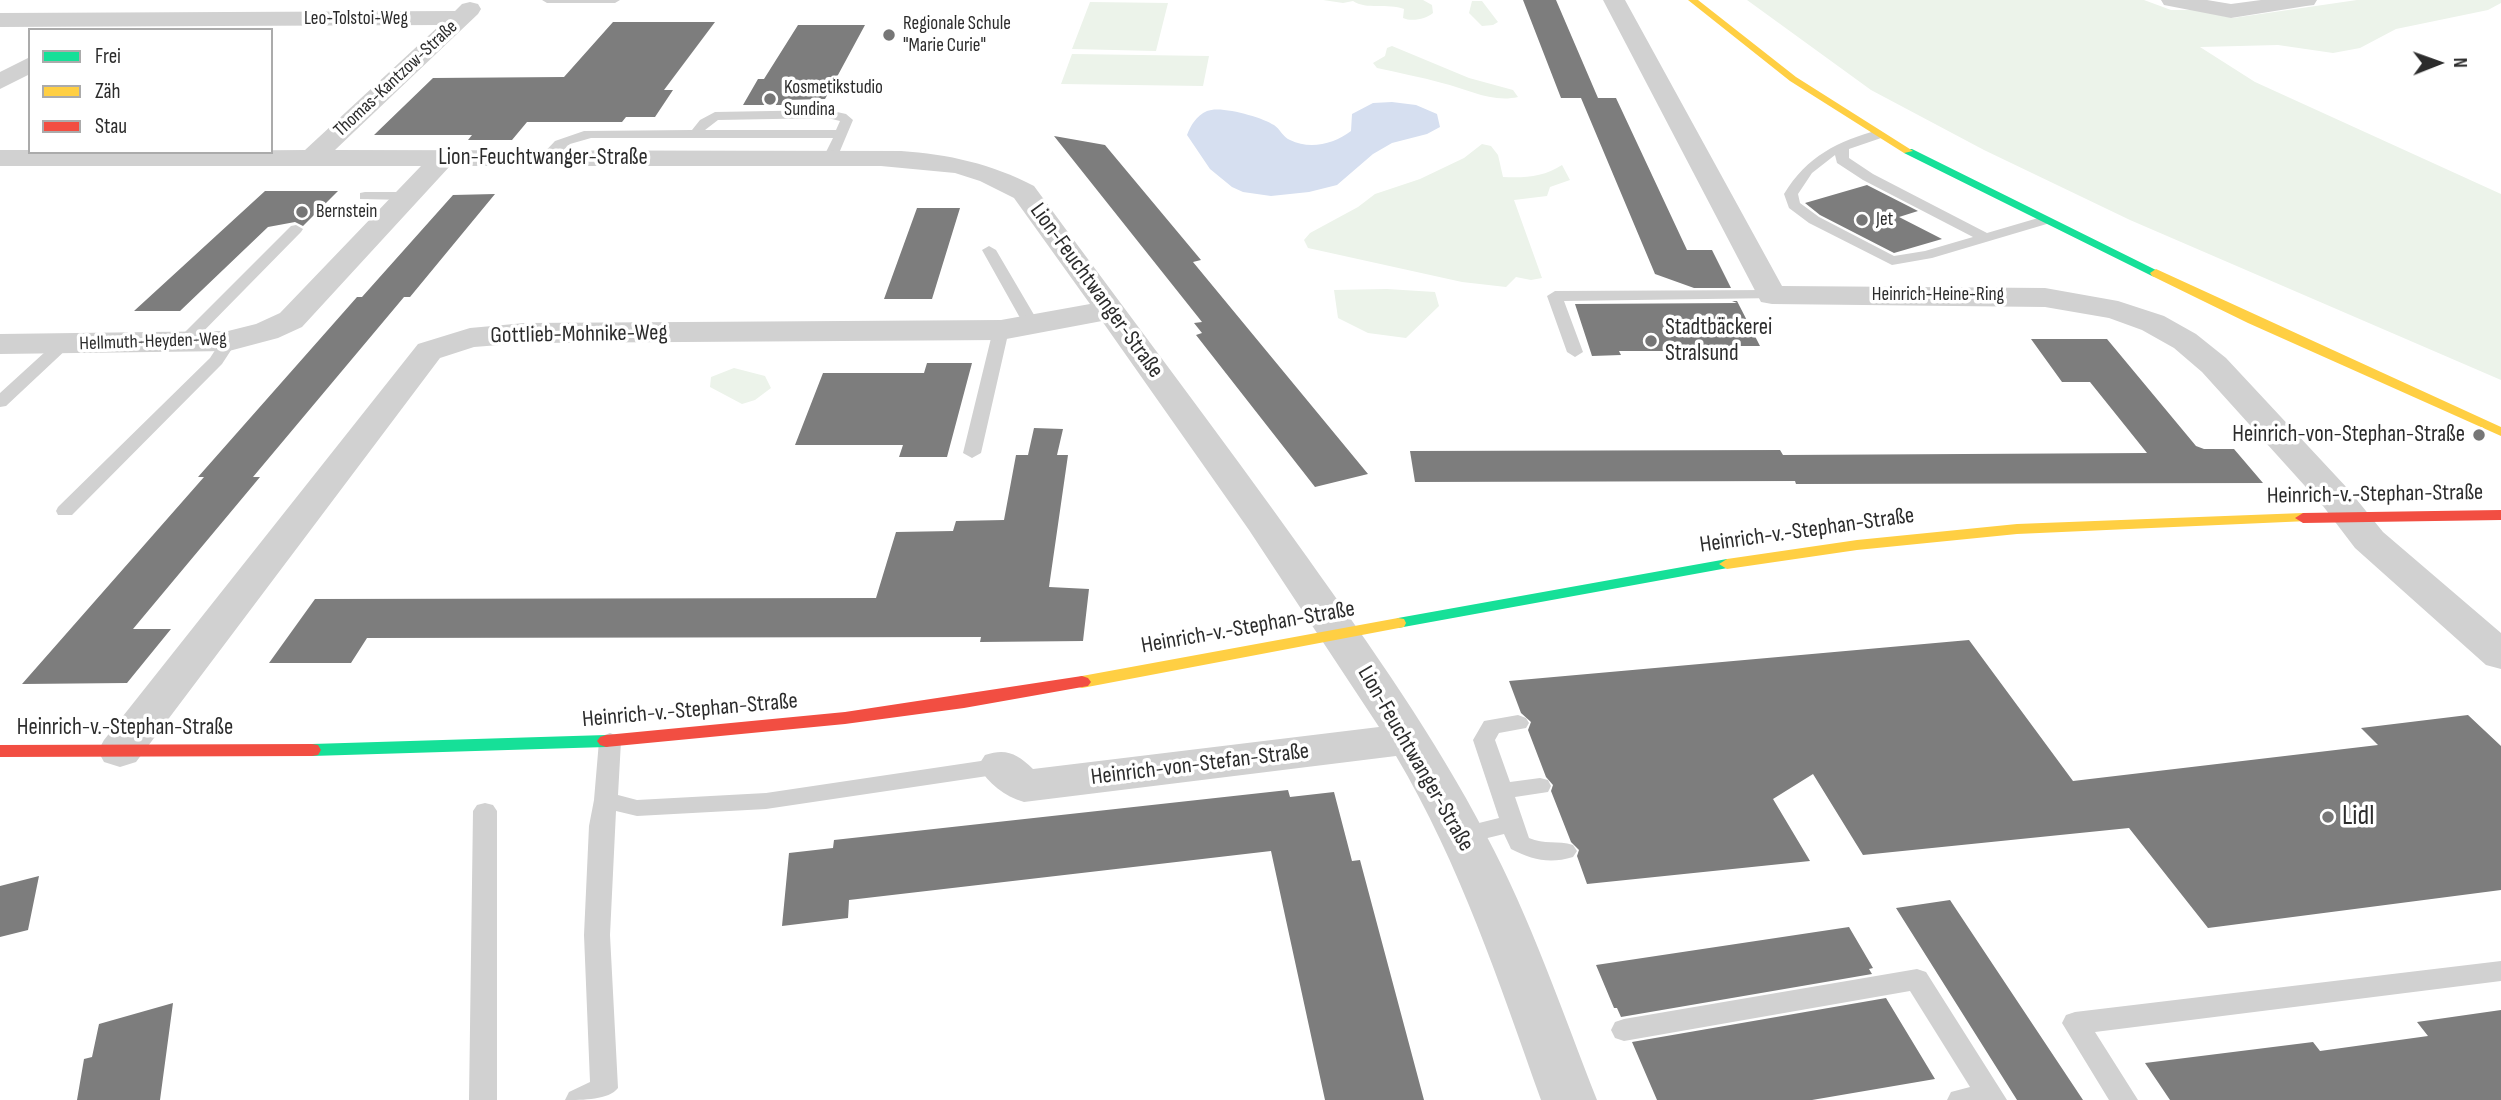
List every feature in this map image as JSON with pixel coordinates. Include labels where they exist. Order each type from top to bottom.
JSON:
[{"type":"street","name":"Thomas-Kantzow-Straße","points":[[312,158],[480,0]]},
{"type":"street","points":[[1614,0],[1772,295]]},
{"type":"street","points":[[1692,0],[1793,79],[1879,134],[1954,176],[2253,320],[2501,432]]},
{"type":"street","points":[[2172,0],[2231,12],[2306,0]]},
{"type":"street","name":"Leo-Tolstoi-Weg","points":[[0,20],[460,18]]},
{"type":"street","points":[[2,81],[28,65]]},
{"type":"street","points":[[2,81],[28,74]]},
{"type":"street","name":"Lion-Feuchtwanger-Straße","points":[[0,158],[545,159],[835,146],[981,170],[1024,192],[1244,495],[1340,635],[1406,739],[1463,835],[1500,920],[1569,1100]]},
{"type":"street","name":"Hellmuth-Heyden-Weg","points":[[0,345],[229,341],[267,331],[292,320],[442,159]]},
{"type":"street","name":"Heinrich-Heine-Ring","points":[[1772,295],[2040,295],[2105,307],[2139,318],[2199,349],[2369,540],[2501,655]]},
{"type":"street","name":"Gottlieb-Mohnike-Weg","points":[[120,751],[429,351],[470,338],[525,333],[1016,327],[1109,310]]},
{"type":"street","name":"Heinrich-v.-Stephan-Straße","points":[[0,751],[487,747],[610,741],[797,726],[909,711],[1668,574],[1917,537],[2114,523],[2501,515]]},
{"type":"street","name":"Heinrich-von-Stefan-Straße","points":[[1001,766],[1024,786],[1406,739]]},
{"type":"lane","points":[[547,0],[615,0]]},
{"type":"lane","points":[[545,159],[556,145],[580,135],[696,134],[835,146],[847,120],[842,117],[804,114],[715,116],[704,123],[696,134]]},
{"type":"lane","points":[[1879,134],[1842,145],[1813,163],[1797,180],[1791,194],[1794,205],[1814,220],[1892,261],[1927,255],[2045,220]]},
{"type":"lane","points":[[1842,145],[1842,160],[1859,172],[1985,237]]},
{"type":"lane","points":[[365,196],[407,196]]},
{"type":"lane","points":[[183,343],[296,229]]},
{"type":"lane","points":[[972,453],[1016,327],[989,250]]},
{"type":"lane","points":[[1575,352],[1555,296],[1772,295]]},
{"type":"lane","points":[[65,511],[216,361],[229,341]]},
{"type":"lane","points":[[3,396],[63,344]]},
{"type":"lane","points":[[1518,723],[1492,726],[1484,740],[1510,824],[1519,844],[1537,852],[1565,851]]},
{"type":"lane","points":[[579,1100],[604,1088],[597,935],[601,826],[606,800],[610,741]]},
{"type":"lane","points":[[606,800],[636,808],[766,801],[1001,766]]},
{"type":"lane","points":[[1500,791],[1540,786]]},
{"type":"lane","points":[[484,1100],[485,811]]},
{"type":"lane","points":[[1463,835],[1510,824]]},
{"type":"lane","points":[[2124,1100],[2075,1023],[2501,971]]},
{"type":"lane","points":[[1624,1030],[1917,979],[1991,1098],[1961,1100]]},
{"type":"shaded area","points":[[1323,0],[1423,0],[1432,5],[1433,13],[1410,20],[1403,18],[1404,9],[1398,7]]},
{"type":"shaded area","points":[[1747,0],[2144,0],[2171,10],[2195,10],[2233,18],[2357,0],[2501,0],[2501,3],[2488,10],[2396,29],[2360,48],[2333,53],[2278,45],[2200,47],[2255,82],[2501,194],[2501,380],[2130,220],[1984,150],[1871,90]]},
{"type":"shaded area","points":[[1472,1],[1482,1],[1498,22],[1482,26],[1469,13]]},
{"type":"shaded area","points":[[1090,2],[1168,3],[1156,51],[1072,49]]},
{"type":"shaded area","points":[[1392,46],[1469,78],[1513,90],[1518,97],[1489,97],[1377,68],[1373,63],[1385,56],[1387,48]]},
{"type":"shaded area","points":[[1072,54],[1209,56],[1203,86],[1061,84]]},
{"type":"shaded area","points":[[1482,144],[1491,146],[1498,155],[1503,177],[1534,176],[1562,165],[1570,180],[1550,187],[1547,196],[1514,200],[1542,278],[1531,280],[1516,277],[1506,287],[1462,282],[1308,248],[1304,240],[1310,233],[1358,207],[1375,194],[1420,179],[1464,158]]},
{"type":"shaded area","points":[[1334,290],[1435,292],[1439,306],[1406,338],[1368,333],[1338,318]]},
{"type":"shaded area","points":[[734,368],[765,376],[771,388],[755,400],[742,404],[710,387],[711,377]]},
{"type":"water","points":[[1373,103],[1416,105],[1437,114],[1440,127],[1427,134],[1392,143],[1373,154],[1337,185],[1309,192],[1271,196],[1243,192],[1232,187],[1210,169],[1187,135],[1200,115],[1207,111],[1221,110],[1251,115],[1268,122],[1288,139],[1298,143],[1322,144],[1351,131],[1352,114]]},
{"type":"building","points":[[1523,0],[1556,0],[1598,98],[1561,98]]},
{"type":"building","points":[[613,22],[715,22],[664,90],[673,90],[655,117],[626,117],[622,122],[527,122],[512,140],[468,140],[472,135],[374,135],[433,78],[564,77]]},
{"type":"building","points":[[798,25],[865,25],[825,99],[785,100],[783,105],[743,105],[758,79],[764,79]]},
{"type":"building","points":[[1581,98],[1616,98],[1687,250],[1712,250],[1731,288],[1694,288],[1655,274]]},
{"type":"building","points":[[1054,136],[1105,145],[1201,260],[1193,262],[1368,474],[1315,487],[1196,335],[1202,333],[1194,323],[1202,322]]},
{"type":"building","points":[[1867,185],[1918,211],[1899,217],[1942,239],[1894,253],[1820,215],[1805,203]]},
{"type":"building","points":[[265,191],[338,191],[303,226],[295,222],[268,227],[180,311],[134,311]]},
{"type":"building","points":[[495,194],[410,297],[404,297],[253,477],[260,477],[133,629],[171,629],[127,683],[22,684],[204,477],[198,477],[357,297],[362,297],[453,195]]},
{"type":"building","points":[[917,208],[960,208],[932,299],[884,299]]},
{"type":"building","points":[[1732,301],[1737,301],[1760,346],[1684,346],[1686,351],[1619,351],[1621,355],[1592,356],[1575,304],[1737,303]]},
{"type":"building","points":[[2031,339],[2107,339],[2196,446],[2204,449],[2234,449],[2263,483],[1415,482],[1410,451],[1780,450],[1783,455],[2147,453],[2090,382],[2062,382]]},
{"type":"building","points":[[927,363],[972,363],[947,457],[899,457],[903,445],[795,445],[823,373],[924,373]]},
{"type":"building","points":[[1034,428],[1063,429],[1057,455],[1068,455],[1049,587],[1089,589],[1083,641],[980,642],[981,637],[367,638],[351,663],[269,663],[315,599],[876,598],[896,532],[953,531],[956,521],[1004,520],[1016,455],[1028,455]]},
{"type":"building","points":[[1969,640],[2073,781],[2378,745],[2361,728],[2468,715],[2501,746],[2501,890],[2208,928],[2129,828],[1863,855],[1813,774],[1773,799],[1810,861],[1587,884],[1577,856],[1579,850],[1571,842],[1551,791],[1553,785],[1546,777],[1528,730],[1531,722],[1521,713],[1509,681]]},
{"type":"building","points":[[1288,790],[1290,797],[1334,792],[1352,861],[1360,860],[1424,1100],[1325,1100],[1271,851],[849,900],[848,918],[782,926],[789,853],[833,848],[834,840]]},
{"type":"building","points":[[39,876],[28,930],[0,937],[0,886]]},
{"type":"building","points":[[1950,900],[2083,1100],[2017,1100],[1896,908]]},
{"type":"building","points":[[1849,927],[1873,968],[1869,969],[1872,974],[1621,1017],[1617,1008],[1614,1008],[1596,965]]},
{"type":"building","points":[[1886,998],[1935,1079],[1812,1100],[1657,1100],[1632,1042]]},
{"type":"building","points":[[173,1003],[160,1100],[77,1100],[84,1059],[92,1057],[99,1024]]},
{"type":"building","points":[[2501,1010],[2501,1100],[2170,1100],[2145,1063],[2313,1042],[2320,1051],[2428,1036],[2417,1022]]},
{"type":"traffic: fast","points":[[1908,151],[2156,273]]},
{"type":"traffic: fast","points":[[1398,623],[1727,564]]},
{"type":"traffic: fast","points":[[312,750],[606,741]]},
{"type":"traffic: slow","points":[[1692,0],[1793,79],[1908,151]]},
{"type":"traffic: slow","points":[[2156,273],[2501,432]]},
{"type":"traffic: slow","points":[[1727,564],[1857,545],[2017,529],[2303,518]]},
{"type":"traffic: slow","points":[[1082,682],[1398,623]]},
{"type":"traffic: jam","points":[[2303,518],[2501,515]]},
{"type":"traffic: jam","points":[[606,741],[845,718],[1082,682]]},
{"type":"traffic: jam","points":[[0,751],[312,750]]},
{"type":"place","name":"Regionale Schule \"Marie Curie\"","points":[[889,35]]},
{"type":"place","name":"Kosmetikstudio Sundina","points":[[770,99]]},
{"type":"place","name":"Bernstein","points":[[302,212]]},
{"type":"place","name":"Jet","points":[[1862,220]]},
{"type":"place","name":"Stadtbäckerei Stralsund","points":[[1651,341]]},
{"type":"place","name":"Heinrich-von-Stephan-Straße","points":[[2479,435]]},
{"type":"place","name":"Lidl","points":[[2328,817]]}]
